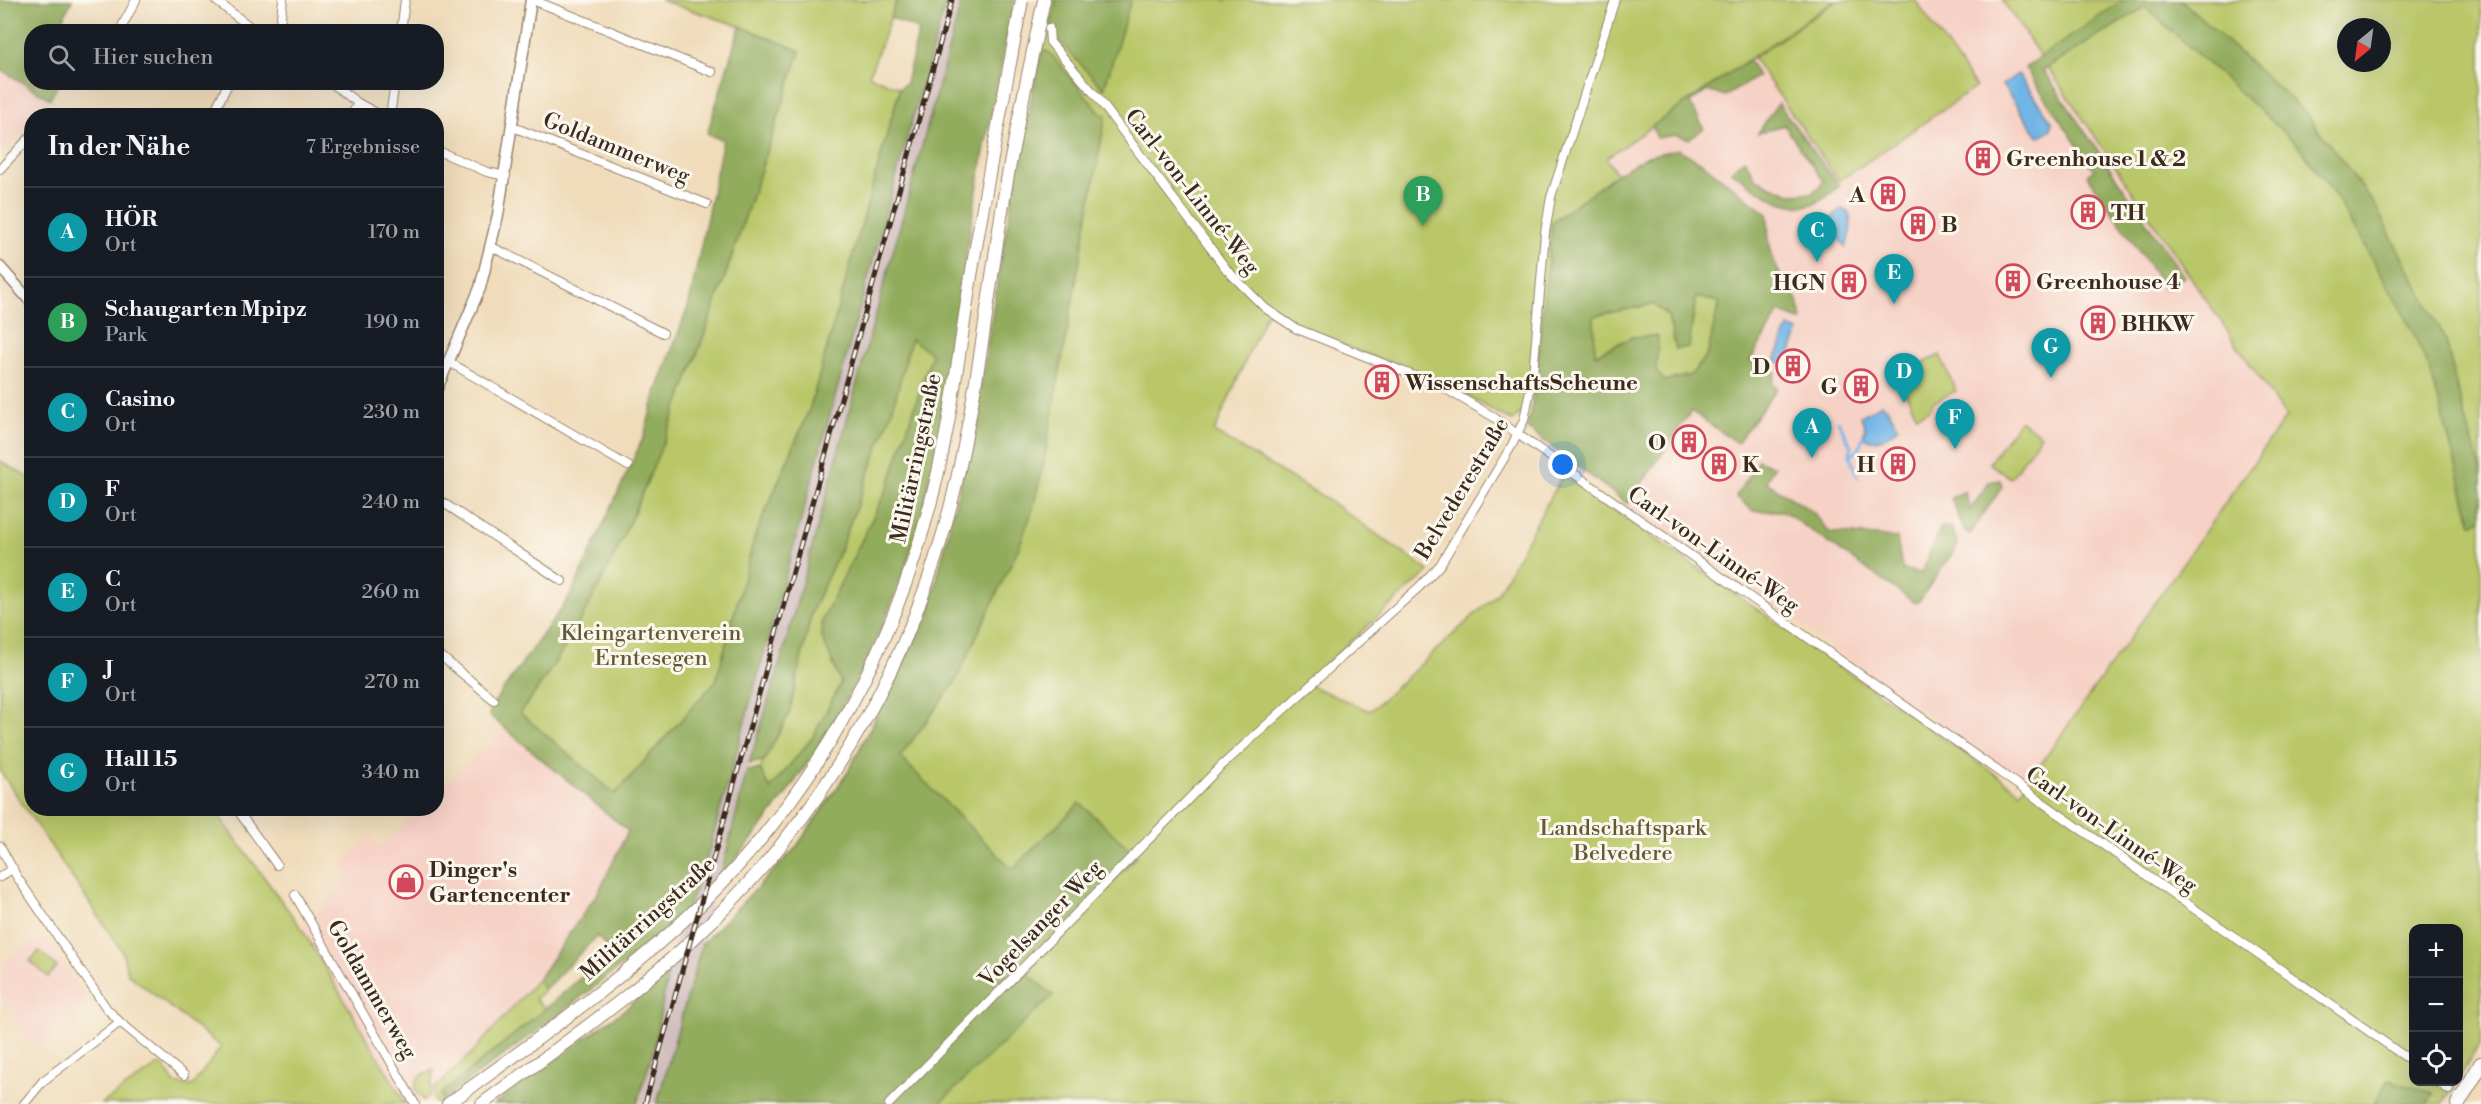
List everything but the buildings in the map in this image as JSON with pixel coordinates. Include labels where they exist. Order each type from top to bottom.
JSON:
[{"type":"highway","points":[[2458,1104],[2481,1064]]},
{"type":"main road","name":"Militärringstraße","points":[[448,1104],[562,1020],[645,954],[704,901],[788,805],[850,709],[879,652],[902,595],[934,488],[947,429],[984,202],[1023,0]]},
{"type":"main road","name":"Militärringstraße","points":[[482,1104],[662,968],[712,921],[761,868],[803,816],[866,721],[895,663],[920,603],[954,494],[978,368],[1005,193],[1044,0]]},
{"type":"street","points":[[123,24],[136,0]]},
{"type":"street","points":[[215,0],[247,24]]},
{"type":"street","points":[[280,24],[283,0]]},
{"type":"street","points":[[402,24],[405,0]]},
{"type":"street","name":"Goldammerweg","points":[[444,373],[480,288],[490,246],[506,176],[532,0],[712,72]]},
{"type":"street","name":"Belvederestraße","points":[[1218,769],[1419,587],[1440,565],[1518,434],[1530,396],[1533,375],[1545,233],[1551,198],[1615,0]]},
{"type":"street","name":"Carl-von-Linné-Weg","points":[[1049,28],[1050,42],[1096,97],[1227,270],[1265,308],[1295,328],[1444,388],[1518,434],[2409,1059]]},
{"type":"street","points":[[216,108],[225,90]]},
{"type":"street","points":[[341,90],[367,108]]},
{"type":"street","points":[[391,108],[394,90]]},
{"type":"street","points":[[355,108],[358,103]]},
{"type":"street","name":"Goldammerweg","points":[[513,127],[707,204]]},
{"type":"street","points":[[0,169],[24,144]]},
{"type":"street","points":[[444,153],[487,172],[506,176]]},
{"type":"street","points":[[490,246],[663,333]]},
{"type":"street","points":[[2,274],[24,295]]},
{"type":"street","points":[[449,362],[628,466]]},
{"type":"street","points":[[444,503],[562,581]]},
{"type":"street","points":[[444,659],[494,700]]},
{"type":"street","name":"Vogelsanger Weg","points":[[889,1104],[1218,769]]},
{"type":"street","points":[[242,816],[277,865]]},
{"type":"street","points":[[0,846],[107,1009],[184,1075]]},
{"type":"street","points":[[0,877],[13,868]]},
{"type":"street","name":"Goldammerweg","points":[[295,896],[415,1104]]},
{"type":"street","points":[[24,1104],[43,1081],[120,1022]]},
{"type":"street","points":[[2444,1086],[2449,1090]]},
{"type":"shaded area","points":[[947,0],[962,0],[782,657],[746,773],[657,1104],[639,1104],[654,1048],[668,973],[684,917],[705,865]]},
{"type":"shaded area","points":[[1835,0],[2002,0],[2286,417],[2027,785],[1705,557],[1534,442],[1545,366],[1606,158]]},
{"type":"shaded area","points":[[0,69],[24,83],[24,90],[35,90],[50,99],[42,108],[24,108],[24,128],[0,155]]},
{"type":"shaded area","points":[[504,729],[628,831],[599,891],[538,979],[471,1054],[419,1104],[406,1104],[302,929],[349,877],[339,866],[370,837],[380,846],[412,816],[444,816],[444,786]]},
{"type":"shaded area","points":[[43,934],[85,995],[38,1052],[0,994],[0,972],[8,958]]},
{"type":"green space","points":[[0,0],[72,0],[60,24],[24,24],[24,83],[0,69]]},
{"type":"green space","name":"Kleingartenverein Erntesegen","points":[[660,0],[897,0],[869,76],[900,88],[810,408],[755,536],[716,681],[615,794],[520,713],[566,645],[587,609],[641,497],[672,420],[739,237],[800,51],[740,26]]},
{"type":"green space","points":[[897,0],[947,0],[705,865],[684,917],[544,1026],[443,1099],[440,1095],[545,1009],[611,951],[597,936],[544,990],[538,979],[599,891],[628,831],[489,715],[493,704],[571,595],[644,436],[656,393],[689,304],[723,140],[707,134],[740,26],[800,51],[739,236],[672,420],[641,497],[587,608],[544,679],[520,713],[615,794],[716,681],[755,536],[810,408],[900,88],[906,83],[919,30],[890,17]]},
{"type":"green space","points":[[962,0],[1015,0],[974,205],[940,424],[915,535],[888,613],[849,694],[827,733],[777,807],[720,877],[747,771],[760,769],[770,789],[813,737],[841,683],[822,637],[822,621],[889,485],[932,354],[911,339],[892,411],[840,550],[812,611],[789,714],[764,761],[749,764],[782,657]]},
{"type":"green space","name":"Landschaftspark Belvedere","points":[[1050,0],[1835,0],[1606,158],[1617,174],[1552,222],[1535,386],[1521,413],[1512,421],[1440,381],[1338,344],[1267,312],[1214,432],[1325,498],[1429,571],[1304,683],[1370,711],[1497,594],[1563,475],[2021,792],[2286,417],[2002,0],[2481,0],[2481,1041],[2463,1071],[2463,924],[2409,924],[2409,1086],[2454,1086],[2443,1104],[657,1104],[702,944],[795,849],[848,772],[929,612],[975,423],[1002,253]]},
{"type":"green space","points":[[1056,0],[1131,0],[1104,89],[1052,34],[1051,24]]},
{"type":"green space","points":[[1838,0],[1915,0],[1976,87],[1839,181],[1753,58]]},
{"type":"green space","points":[[2123,0],[2181,0],[2305,112],[2373,202],[2446,340],[2457,389],[2481,470],[2481,518],[2472,524],[2430,370],[2408,322],[2337,198],[2297,144],[2145,7],[2043,70],[2184,277],[2165,289],[2087,175],[2094,170],[2025,68]]},
{"type":"green space","points":[[1049,52],[1101,114],[1106,115],[1043,465],[1033,509],[1019,547],[954,684],[900,757],[1012,869],[1080,803],[1137,856],[1025,972],[1053,995],[939,1104],[657,1104],[702,944],[795,849],[848,772],[929,612],[975,423],[1002,253],[1040,53]]},
{"type":"green space","points":[[1749,60],[1758,76],[1726,96],[1706,91],[1690,103],[1704,128],[1690,139],[1676,135],[1657,138],[1652,126]]},
{"type":"green space","points":[[35,90],[55,90],[50,99]]},
{"type":"green space","points":[[1778,103],[1839,186],[1816,203],[1804,206],[1793,205],[1771,198],[1731,171],[1745,159],[1756,179],[1790,194],[1812,193],[1824,182],[1784,125],[1758,133]]},
{"type":"green space","points":[[1678,149],[1702,163],[1768,214],[1769,240],[1773,260],[1795,297],[1802,321],[1779,312],[1750,361],[1776,372],[1772,385],[1777,388],[1737,443],[1691,411],[1628,504],[1527,428],[1535,386],[1552,222],[1617,174],[1648,156]],"holes":[[[1696,297],[1719,302],[1708,354],[1691,375],[1664,381],[1656,371],[1658,336],[1632,337],[1595,355],[1594,316],[1653,304],[1668,316],[1676,349],[1689,347]]]},
{"type":"green space","points":[[1696,297],[1719,302],[1708,354],[1691,375],[1664,381],[1656,371],[1657,336],[1632,337],[1594,355],[1594,316],[1653,304],[1668,316],[1676,349],[1689,347]]},
{"type":"green space","points":[[911,338],[932,354],[889,485],[822,621],[822,637],[841,682],[813,737],[770,789],[760,769],[789,714],[812,611],[840,550],[892,411]]},
{"type":"green space","points":[[1940,355],[1956,391],[1933,402],[1929,410],[1917,416],[1897,376]]},
{"type":"green space","points":[[2020,420],[2041,435],[2011,478],[1989,463]]},
{"type":"green space","points":[[1758,460],[1774,467],[1766,482],[1813,512],[1829,532],[1897,538],[1902,569],[1921,573],[1941,527],[1951,527],[1958,545],[1919,601],[1915,603],[1783,511],[1753,511],[1736,496]]},
{"type":"green space","points":[[0,461],[24,475],[24,806],[0,771]]},
{"type":"green space","points":[[2000,480],[2002,487],[1970,534],[1965,531],[1951,498],[1965,491],[1970,510],[1989,482]]},
{"type":"green space","points":[[30,816],[219,816],[302,929],[406,1104],[101,1104],[157,1066],[163,1065],[174,1083],[192,1086],[221,1047],[128,974],[122,951]]},
{"type":"green space","points":[[39,951],[57,967],[48,977],[30,961]]},
{"type":"green space","points":[[668,973],[654,1048],[637,1104],[494,1104],[624,1010]]},
{"type":"green space","points":[[538,979],[544,990],[535,999],[546,1009],[441,1094],[443,1099],[438,1104],[434,1101],[434,1089],[471,1054]]},
{"type":"green space","points":[[434,1070],[430,1095],[424,1100],[415,1090],[416,1082],[423,1075]]},
{"type":"green space","points":[[2388,1080],[2433,1093],[2427,1104],[2374,1104]]},
{"type":"water","points":[[2018,74],[2052,122],[2051,129],[2039,137],[2002,85]]},
{"type":"water","points":[[1842,209],[1849,213],[1851,222],[1846,247],[1832,231],[1826,235],[1818,231],[1819,227]]},
{"type":"water","points":[[1788,327],[1799,331],[1786,365],[1775,361]]},
{"type":"water","points":[[1882,404],[1887,408],[1898,427],[1882,439],[1863,438],[1865,428],[1861,416]]},
{"type":"waterway","points":[[1838,421],[1851,446],[1850,455]]},
{"type":"waterway","points":[[1858,477],[1850,456],[1857,451],[1863,438]]},
{"type":"railway","points":[[645,1104],[952,0]]},
{"type":"place","name":"Greenhouse 1 & 2","points":[[1983,158]]},
{"type":"place","name":"A","points":[[1888,194]]},
{"type":"place","name":"TH","points":[[2088,212]]},
{"type":"place","name":"B","points":[[1918,224]]},
{"type":"place","name":"Schaugarten Mpipz","points":[[1423,226]]},
{"type":"place","name":"Casino","points":[[1817,262]]},
{"type":"place","name":"Greenhouse 4","points":[[2013,281]]},
{"type":"place","name":"HGN","points":[[1849,282]]},
{"type":"place","name":"C","points":[[1894,304]]},
{"type":"place","name":"BHKW","points":[[2098,323]]},
{"type":"place","name":"D","points":[[1793,366]]},
{"type":"place","name":"Hall 15","points":[[2051,378]]},
{"type":"place","name":"WissenschaftsScheune","points":[[1382,382]]},
{"type":"place","name":"G","points":[[1861,386]]},
{"type":"place","name":"F","points":[[1904,403]]},
{"type":"place","name":"O","points":[[1689,442]]},
{"type":"place","name":"J","points":[[1955,449]]},
{"type":"place","name":"HÖR","points":[[1812,458]]},
{"type":"place","name":"K","points":[[1719,464]]},
{"type":"place","name":"H","points":[[1898,464]]},
{"type":"place","name":"Dinger's Gartencenter","points":[[406,882]]}]
